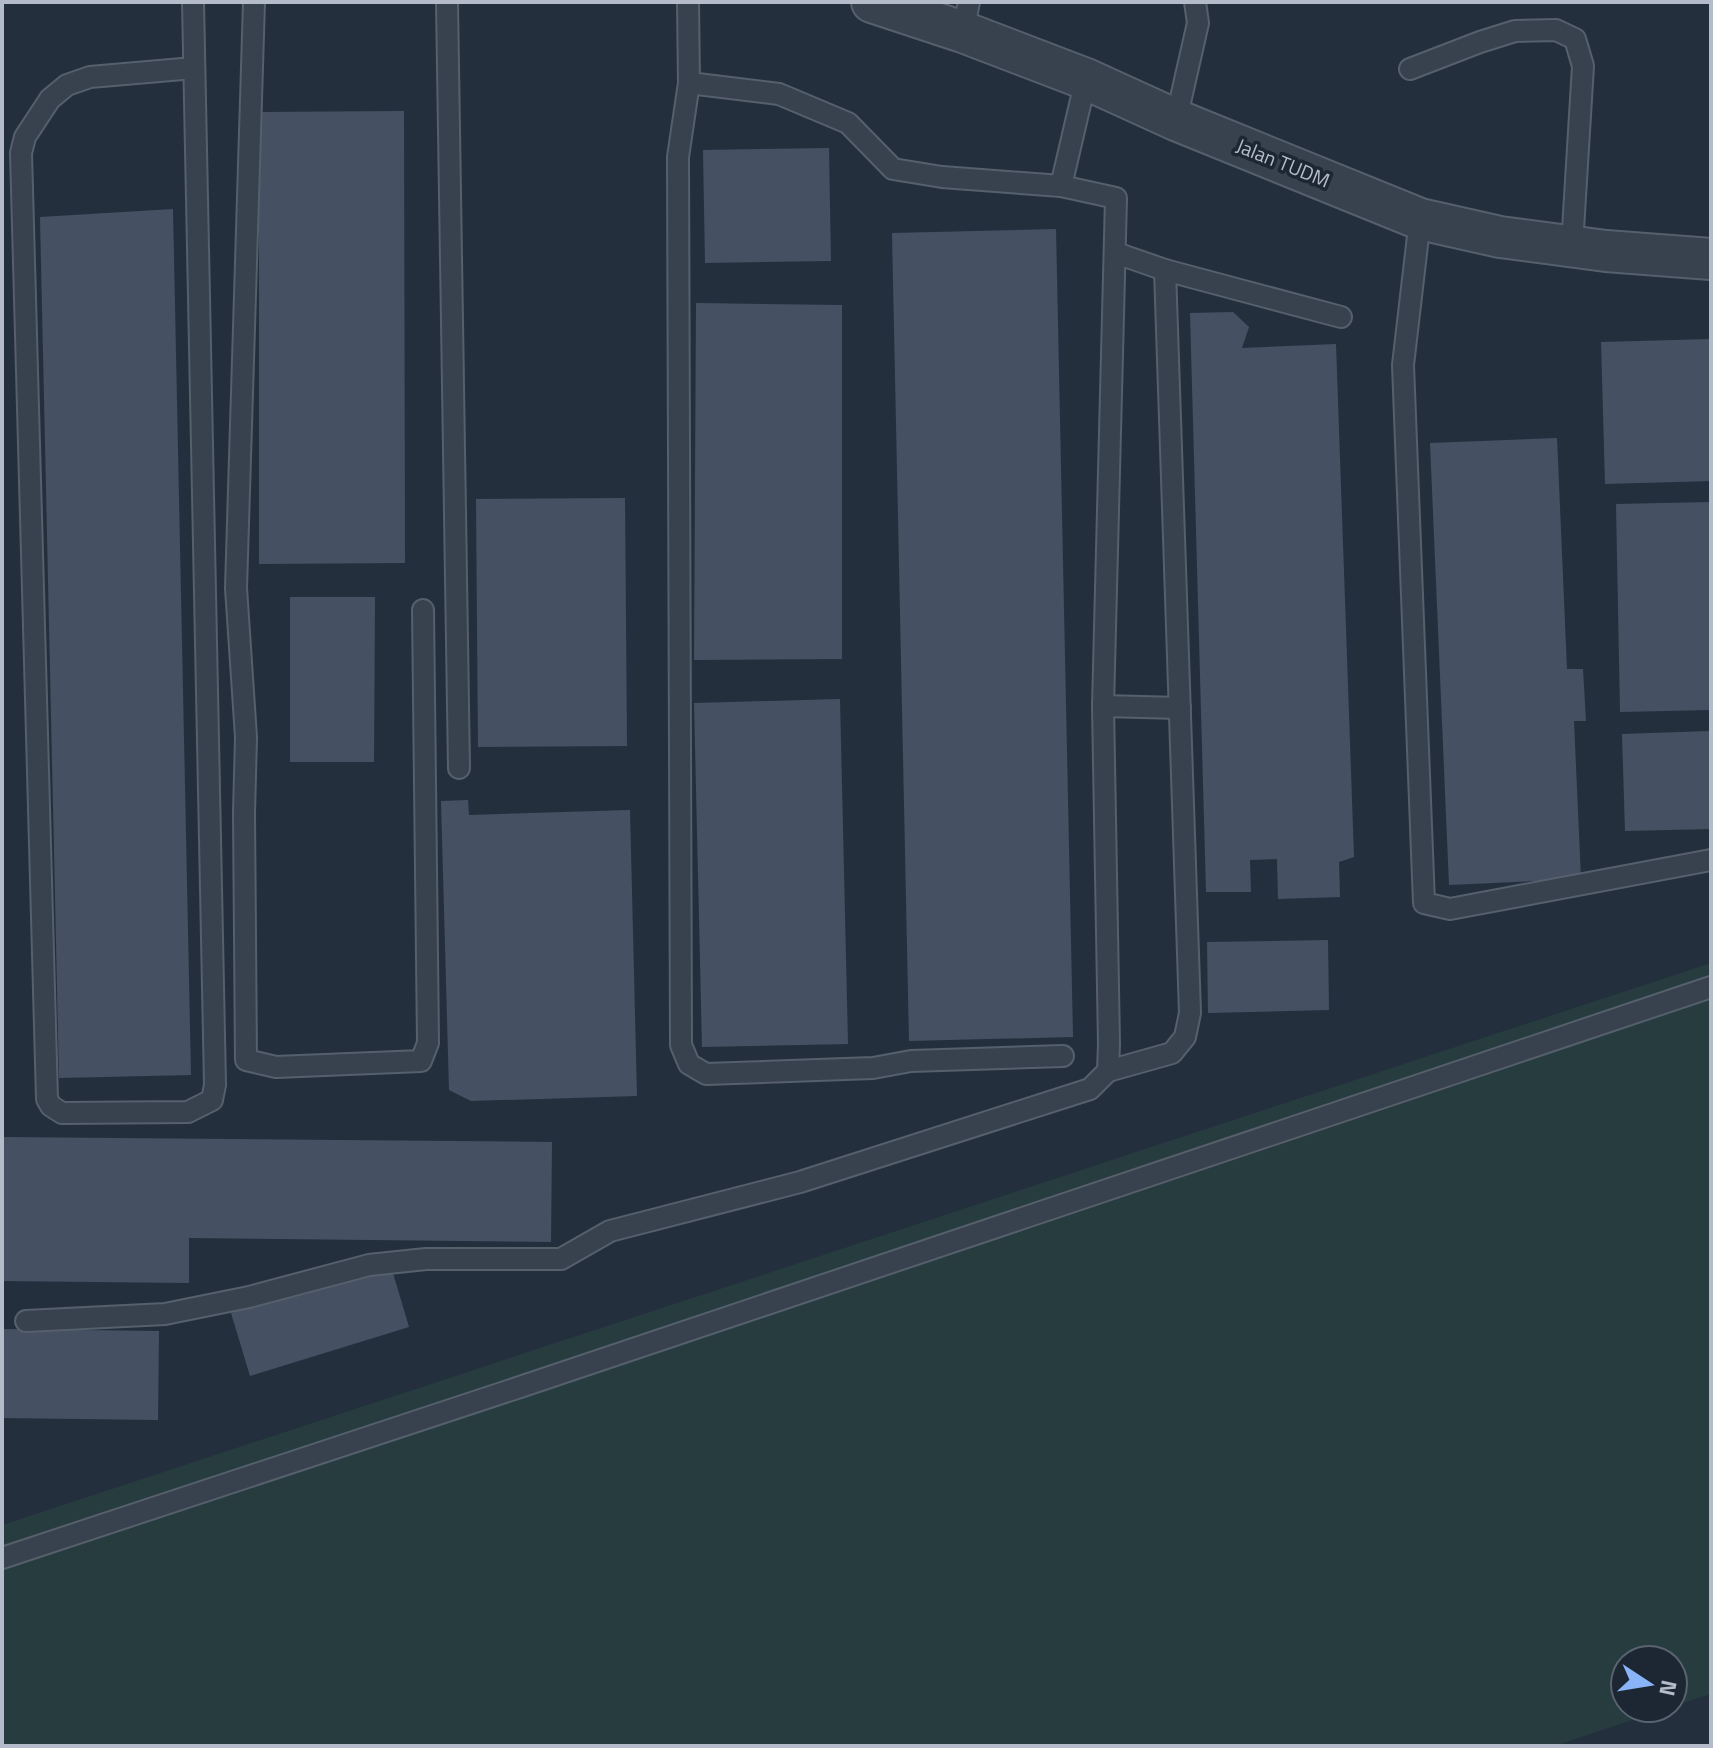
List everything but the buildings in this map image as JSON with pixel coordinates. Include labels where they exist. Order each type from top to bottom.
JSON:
[{"type":"street","name":"Jalan TUDM","points":[[872,2],[966,17],[1086,79],[1176,120],[1420,219],[1500,237],[1711,259]]},
{"type":"lane","points":[[193,2],[215,1085],[212,1100],[188,1112],[62,1113],[47,1099],[21,153],[25,137],[50,99],[67,85],[90,77],[194,68]]},
{"type":"lane","points":[[254,2],[236,588],[246,737],[246,1060],[276,1067],[421,1061],[428,1043],[423,610]]},
{"type":"lane","points":[[447,2],[459,768]]},
{"type":"lane","points":[[688,2],[689,83],[678,157],[681,1045],[689,1064],[706,1074],[873,1068],[911,1061],[1063,1056]]},
{"type":"lane","points":[[1176,120],[1198,23],[1195,2]]},
{"type":"lane","points":[[1410,69],[1515,31],[1556,30],[1575,39],[1583,66],[1572,246]]},
{"type":"lane","points":[[1061,186],[1086,79]]},
{"type":"lane","points":[[689,83],[779,94],[848,123],[893,169],[942,177],[1061,186],[1116,198],[1103,706],[1108,1071]]},
{"type":"lane","points":[[1420,219],[1403,365],[1424,903],[1450,909],[1711,860]]},
{"type":"lane","points":[[1116,253],[1165,270],[1341,317]]},
{"type":"lane","points":[[26,1321],[165,1314],[249,1297],[369,1265],[426,1259],[561,1259],[610,1231],[800,1182],[1090,1089],[1108,1071],[1172,1053],[1185,1037],[1190,1013],[1165,270]]},
{"type":"lane","points":[[1103,706],[1180,708]]},
{"type":"lane","points":[[2,1558],[1711,987]]},
{"type":"green space","points":[[1711,963],[1711,1694],[1689,1701],[1689,1644],[1609,1644],[1609,1724],[1620,1724],[1554,1746],[2,1746],[2,1525]]}]
